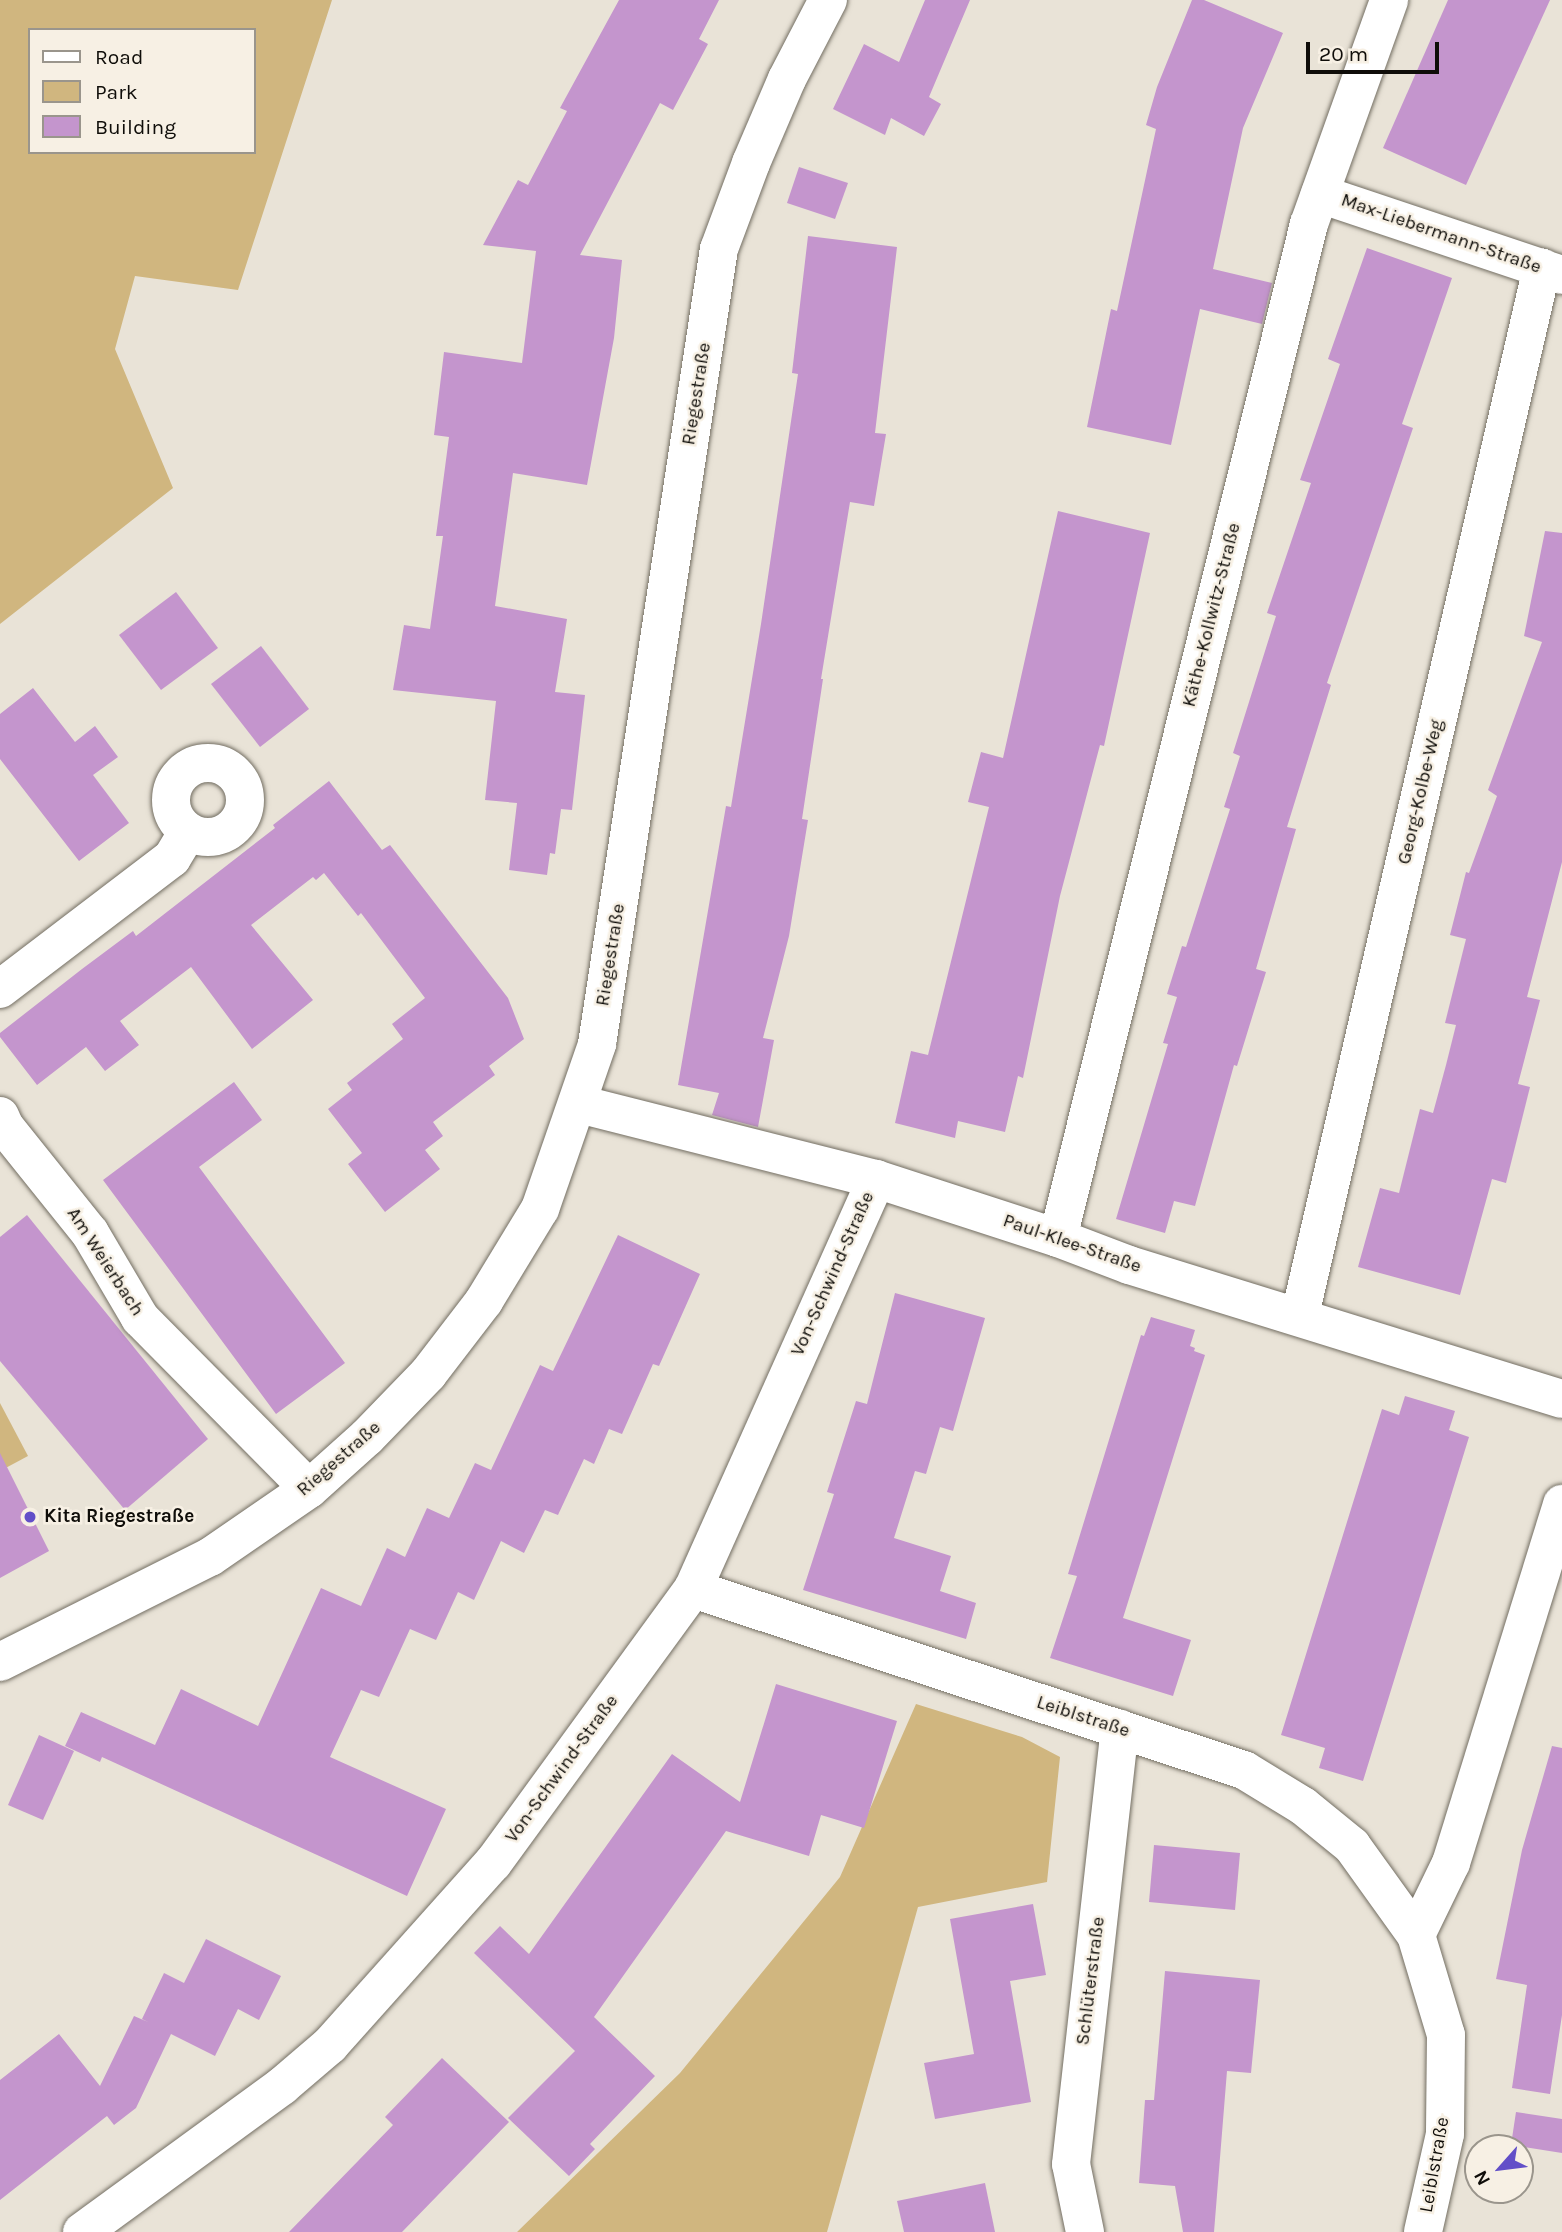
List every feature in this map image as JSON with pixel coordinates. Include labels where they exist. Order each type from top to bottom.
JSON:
[{"type":"street","name":"Riegestraße","points":[[0,1662],[210,1557],[309,1489],[367,1437],[428,1374],[484,1301],[540,1209],[579,1104],[597,1044],[719,249],[751,163],[787,79],[828,0]]},
{"type":"street","name":"Käthe-Kollwitz-Straße","points":[[1058,1238],[1303,251],[1320,194],[1389,0]]},
{"type":"street","name":"Max-Liebermann-Straße","points":[[1320,194],[1552,272]]},
{"type":"street","name":"Georg-Kolbe-Weg","points":[[1300,1315],[1552,272]]},
{"type":"street","points":[[0,989],[172,858],[188,831]]},
{"type":"street","name":"Paul-Klee-Straße","points":[[579,1104],[876,1179],[1058,1238],[1129,1265],[1300,1315],[1371,1342],[1562,1399]]},
{"type":"street","name":"Am Weierbach","points":[[0,1116],[5,1126],[90,1233],[140,1318],[309,1489]]},
{"type":"street","name":"Von-Schwind-Straße","points":[[82,2232],[282,2086],[330,2045],[493,1863],[692,1589],[876,1179]]},
{"type":"street","points":[[1416,1934],[1451,1863],[1562,1504]]},
{"type":"street","name":"Leiblstraße","points":[[692,1589],[1244,1770],[1303,1806],[1352,1846],[1416,1934],[1446,2035],[1445,2133],[1423,2232]]},
{"type":"street","name":"Schlüterstraße","points":[[1085,2232],[1070,2164],[1120,1729]]},
{"type":"green space","points":[[0,0],[332,0],[238,290],[135,276],[115,349],[173,488],[0,624]]},
{"type":"green space","points":[[0,1403],[28,1456],[0,1471]]},
{"type":"green space","points":[[916,1704],[1022,1737],[1060,1757],[1047,1882],[918,1907],[827,2232],[517,2232],[680,2073],[840,1877]]},
{"type":"building","points":[[619,0],[719,0],[699,39],[708,44],[673,110],[660,103],[580,255],[622,260],[614,338],[587,485],[513,473],[495,606],[567,619],[555,692],[585,695],[572,810],[561,809],[555,854],[550,853],[547,875],[509,870],[517,803],[485,800],[496,701],[393,690],[404,625],[430,629],[443,536],[436,536],[449,437],[434,435],[444,352],[522,363],[536,251],[483,245],[518,180],[528,185],[567,111],[560,108]]},
{"type":"building","points":[[925,0],[970,0],[929,97],[941,104],[924,136],[891,118],[885,135],[833,109],[864,44],[899,62]]},
{"type":"building","points":[[1192,0],[1204,0],[1283,33],[1243,128],[1213,269],[1272,283],[1262,324],[1200,309],[1171,445],[1087,427],[1111,309],[1117,311],[1156,129],[1146,125],[1157,87]]},
{"type":"building","points":[[1448,0],[1550,0],[1466,185],[1383,148]]},
{"type":"building","points":[[799,167],[848,183],[835,219],[787,203]]},
{"type":"building","points":[[808,236],[897,247],[875,433],[886,434],[874,506],[850,502],[821,679],[802,819],[808,820],[789,936],[763,1038],[774,1040],[758,1127],[712,1115],[719,1093],[678,1085],[726,806],[731,807],[761,624],[798,374],[792,373]]},
{"type":"building","points":[[1367,248],[1452,278],[1402,424],[1413,428],[1327,683],[1331,685],[1287,827],[1296,829],[1256,969],[1266,972],[1237,1066],[1234,1065],[1195,1206],[1174,1201],[1165,1233],[1116,1219],[1168,1044],[1163,1043],[1177,997],[1167,994],[1182,946],[1186,947],[1230,809],[1224,807],[1240,756],[1233,753],[1276,616],[1267,613],[1311,483],[1300,480],[1340,364],[1328,359]]},
{"type":"building","points":[[1058,511],[1150,533],[1104,746],[1100,745],[1060,896],[1023,1078],[1018,1076],[1005,1132],[958,1121],[955,1138],[895,1123],[911,1051],[928,1055],[989,807],[968,802],[981,752],[1003,758]]},
{"type":"building","points":[[1545,531],[1562,533],[1562,862],[1527,997],[1540,1000],[1518,1084],[1530,1087],[1506,1183],[1492,1179],[1460,1295],[1358,1267],[1380,1188],[1399,1193],[1420,1109],[1433,1113],[1446,1065],[1456,1025],[1445,1023],[1466,939],[1450,935],[1466,872],[1469,873],[1497,796],[1488,790],[1542,642],[1524,636]]},
{"type":"building","points":[[176,592],[218,648],[161,690],[119,635]]},
{"type":"building","points":[[261,646],[309,709],[260,747],[211,684]]},
{"type":"building","points":[[33,688],[75,742],[95,726],[118,757],[93,775],[129,823],[79,861],[0,759],[0,714]]},
{"type":"building","points":[[329,781],[382,850],[390,845],[508,998],[524,1039],[489,1066],[495,1075],[433,1122],[443,1136],[425,1150],[440,1169],[385,1212],[348,1164],[362,1153],[328,1109],[352,1090],[347,1083],[403,1039],[392,1024],[425,998],[361,913],[358,916],[324,873],[316,880],[313,877],[251,925],[313,1000],[252,1049],[191,967],[120,1021],[139,1045],[105,1071],[86,1047],[37,1085],[0,1037],[0,1033],[82,969],[133,931],[136,936],[275,828],[273,825]]},
{"type":"building","points":[[234,1082],[262,1120],[199,1167],[345,1363],[276,1414],[103,1180]]},
{"type":"building","points":[[27,1215],[208,1439],[125,1510],[0,1361],[0,1237]]},
{"type":"building","points":[[618,1235],[700,1274],[659,1366],[653,1364],[622,1434],[609,1429],[594,1464],[584,1459],[558,1515],[545,1510],[524,1553],[501,1541],[474,1600],[458,1592],[436,1640],[410,1629],[379,1697],[361,1690],[330,1757],[446,1809],[407,1896],[102,1757],[100,1762],[65,1746],[81,1712],[155,1745],[181,1689],[258,1726],[321,1588],[361,1606],[387,1548],[405,1557],[427,1508],[449,1518],[475,1463],[491,1470],[540,1365],[553,1371]]},
{"type":"building","points":[[895,1293],[985,1318],[953,1431],[940,1427],[926,1474],[915,1471],[894,1538],[951,1556],[940,1591],[976,1603],[966,1639],[803,1590],[834,1494],[827,1492],[856,1401],[867,1404]]},
{"type":"building","points":[[1151,1317],[1195,1330],[1190,1346],[1195,1348],[1194,1351],[1205,1355],[1123,1618],[1191,1640],[1173,1696],[1050,1658],[1077,1576],[1068,1574],[1141,1335],[1144,1336]]},
{"type":"building","points":[[1405,1396],[1455,1411],[1449,1430],[1469,1437],[1363,1781],[1319,1768],[1325,1748],[1281,1735],[1382,1409],[1399,1415]]},
{"type":"building","points":[[0,1453],[49,1551],[0,1578]]},
{"type":"building","points":[[776,1684],[897,1721],[864,1828],[821,1815],[809,1856],[726,1831],[594,2017],[655,2076],[590,2144],[595,2149],[569,2176],[508,2118],[575,2051],[474,1953],[500,1926],[529,1954],[672,1754],[740,1802]]},
{"type":"building","points":[[39,1735],[74,1751],[43,1820],[8,1805]]},
{"type":"building","points":[[1552,1746],[1562,1748],[1562,2015],[1550,2094],[1512,2088],[1527,1985],[1496,1979],[1522,1850]]},
{"type":"building","points":[[1154,1845],[1240,1853],[1235,1910],[1149,1902]]},
{"type":"building","points":[[1033,1904],[1046,1975],[1010,1981],[1031,2102],[935,2119],[924,2063],[974,2054],[950,1919]]},
{"type":"building","points":[[206,1939],[281,1976],[259,2020],[238,2009],[215,2056],[171,2034],[136,2108],[114,2125],[107,2116],[0,2200],[0,2080],[59,2034],[100,2086],[134,2016],[148,2022],[142,2019],[164,1973],[184,1983]]},
{"type":"building","points":[[1165,1971],[1260,1980],[1251,2073],[1227,2071],[1214,2232],[1183,2232],[1175,2186],[1139,2183],[1145,2100],[1154,2100]]},
{"type":"building","points":[[442,2058],[509,2122],[402,2232],[289,2232],[393,2125],[385,2117]]},
{"type":"building","points":[[1516,2112],[1562,2119],[1562,2153],[1534,2149],[1534,2134],[1513,2134]]},
{"type":"building","points":[[985,2183],[995,2232],[904,2232],[897,2201]]},
{"type":"place","name":"Kita Riegestraße","points":[[30,1517]]}]
